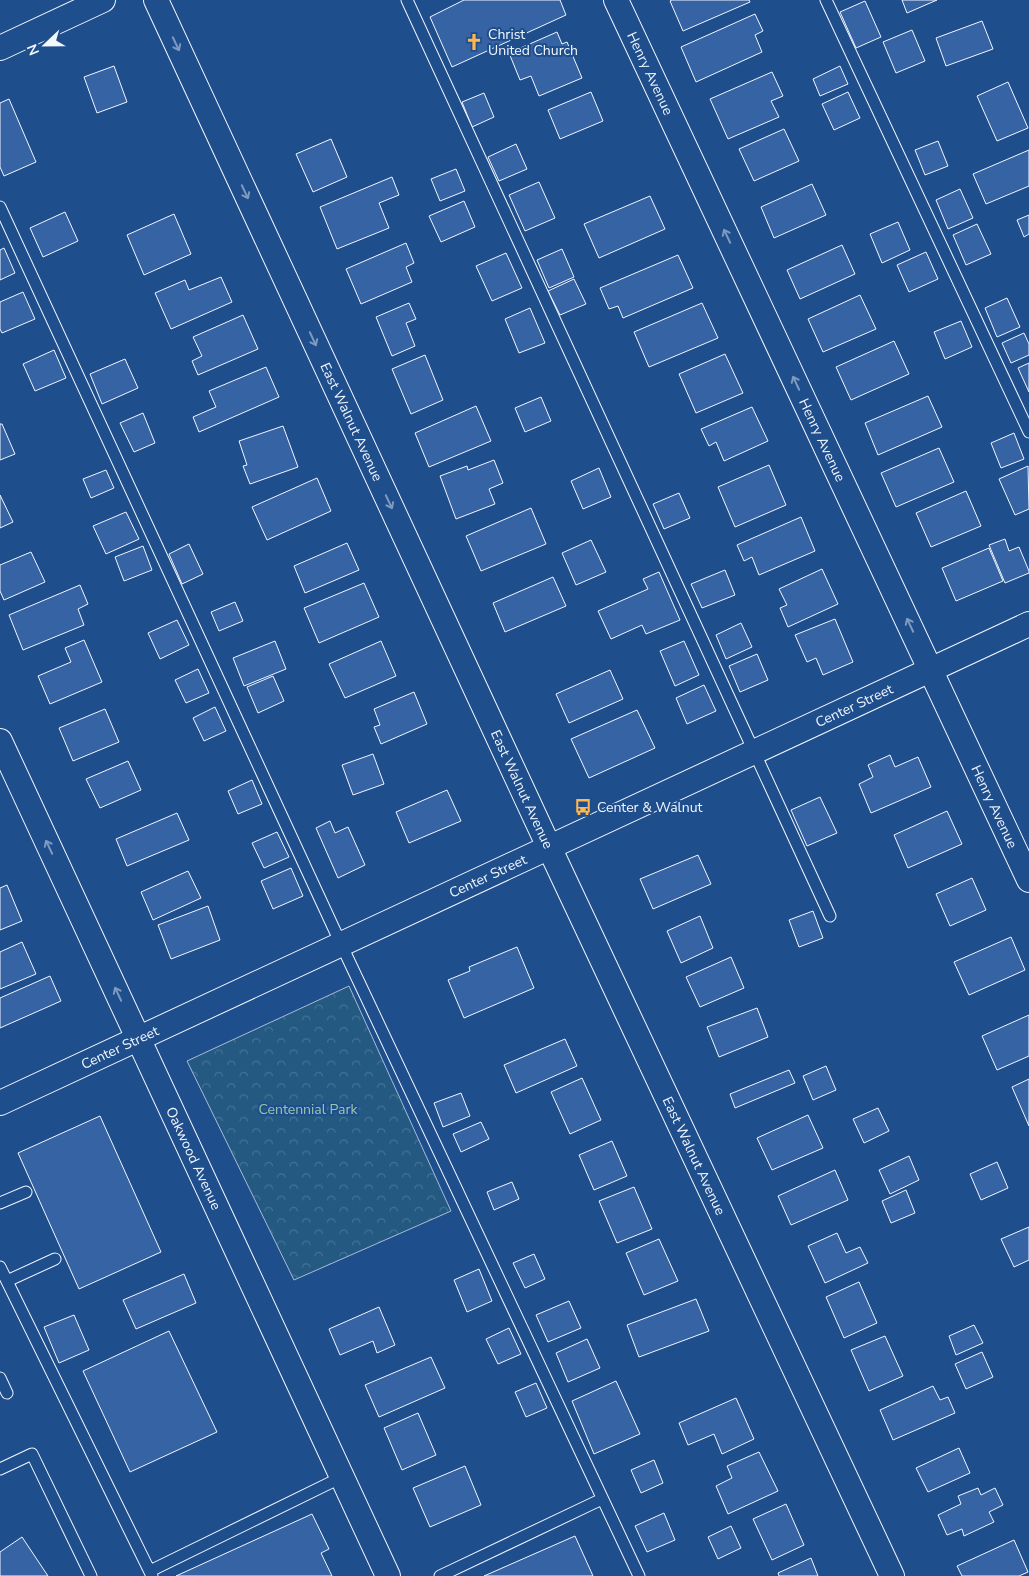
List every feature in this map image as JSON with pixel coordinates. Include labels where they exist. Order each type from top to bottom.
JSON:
[{"type":"street","points":[[0,48],[103,0]]},
{"type":"street","name":"East Walnut Avenue","points":[[156,0],[549,848],[892,1576]]},
{"type":"street","name":"Henry Avenue","points":[[616,0],[1029,880]]},
{"type":"street","name":"Center Street","points":[[0,1103],[1029,624]]},
{"type":"street","name":"Oakwood Avenue","points":[[0,741],[388,1576]]},
{"type":"lane","points":[[407,0],[830,916]]},
{"type":"lane","points":[[826,0],[1029,432]]},
{"type":"lane","points":[[0,207],[342,944],[639,1576]]},
{"type":"lane","points":[[0,1203],[26,1192]]},
{"type":"lane","points":[[7,1281],[55,1259]]},
{"type":"lane","points":[[0,1267],[151,1573],[342,1477]]},
{"type":"lane","points":[[0,1378],[7,1393]]},
{"type":"lane","points":[[0,1469],[32,1454],[91,1576]]},
{"type":"lane","points":[[440,1576],[602,1499]]},
{"type":"green space","name":"Centennial Park","points":[[349,986],[451,1211],[294,1280],[187,1061]]},
{"type":"building","name":"Christ United Church","points":[[464,0],[560,0],[566,15],[452,67],[430,17]]},
{"type":"building","points":[[749,0],[750,2],[683,31],[670,1]]},
{"type":"building","points":[[902,0],[937,0],[907,13]]},
{"type":"building","points":[[865,1],[881,37],[856,48],[840,12]]},
{"type":"building","points":[[755,14],[763,31],[755,35],[762,52],[696,82],[681,47]]},
{"type":"building","points":[[982,21],[993,49],[946,66],[936,38]]},
{"type":"building","points":[[912,30],[925,61],[896,73],[883,42]]},
{"type":"building","points":[[557,32],[562,44],[567,42],[582,78],[539,96],[531,76],[520,80],[509,53]]},
{"type":"building","points":[[114,66],[127,102],[97,113],[84,77]]},
{"type":"building","points":[[840,66],[848,84],[820,96],[813,79]]},
{"type":"building","points":[[772,72],[783,96],[771,101],[779,117],[728,139],[710,99]]},
{"type":"building","points":[[1008,82],[1028,128],[997,141],[977,96]]},
{"type":"building","points":[[591,92],[603,121],[560,139],[548,110]]},
{"type":"building","points":[[848,92],[860,118],[834,130],[822,104]]},
{"type":"building","points":[[484,93],[494,117],[472,127],[462,102]]},
{"type":"building","points":[[9,99],[36,162],[4,176],[0,167],[0,103]]},
{"type":"building","points":[[784,129],[799,161],[754,181],[739,149]]},
{"type":"building","points":[[331,139],[347,177],[313,192],[296,154]]},
{"type":"building","points":[[938,141],[948,166],[925,175],[915,150]]},
{"type":"building","points":[[516,144],[527,169],[499,181],[488,157]]},
{"type":"building","points":[[1029,150],[1029,186],[986,204],[973,174]]},
{"type":"building","points":[[456,169],[465,191],[440,201],[431,179]]},
{"type":"building","points":[[392,177],[399,195],[379,203],[389,228],[337,249],[320,207]]},
{"type":"building","points":[[539,182],[555,218],[525,231],[509,195]]},
{"type":"building","points":[[812,184],[826,215],[774,238],[761,207]]},
{"type":"building","points":[[960,189],[973,218],[948,229],[936,200]]},
{"type":"building","points":[[650,196],[665,229],[599,258],[584,224]]},
{"type":"building","points":[[464,201],[475,227],[441,242],[429,216]]},
{"type":"building","points":[[65,212],[78,241],[43,257],[30,228]]},
{"type":"building","points":[[174,214],[191,254],[144,275],[127,235]]},
{"type":"building","points":[[1029,215],[1029,234],[1024,237],[1017,220]]},
{"type":"building","points":[[898,222],[910,250],[882,263],[870,234]]},
{"type":"building","points":[[977,224],[991,254],[966,265],[953,235]]},
{"type":"building","points":[[406,243],[414,263],[406,267],[412,282],[361,304],[346,269]]},
{"type":"building","points":[[842,245],[855,274],[800,299],[787,270]]},
{"type":"building","points":[[4,248],[15,273],[0,280],[0,250]]},
{"type":"building","points":[[562,249],[574,277],[549,288],[537,260]]},
{"type":"building","points":[[926,252],[938,279],[909,292],[897,265]]},
{"type":"building","points":[[506,253],[522,288],[492,301],[476,266]]},
{"type":"building","points":[[678,255],[693,288],[623,318],[618,306],[609,309],[600,288]]},
{"type":"building","points":[[221,277],[232,302],[171,329],[155,293],[185,280],[189,290]]},
{"type":"building","points":[[574,279],[586,304],[560,315],[548,291]]},
{"type":"building","points":[[23,292],[35,319],[2,333],[0,329],[0,302]]},
{"type":"building","points":[[860,295],[876,329],[823,352],[808,319]]},
{"type":"building","points":[[1007,298],[1020,327],[997,337],[985,308]]},
{"type":"building","points":[[409,303],[416,319],[406,323],[415,346],[392,356],[376,317]]},
{"type":"building","points":[[702,303],[718,338],[649,367],[634,332]]},
{"type":"building","points":[[530,308],[545,343],[519,353],[505,319]]},
{"type":"building","points":[[243,315],[258,349],[198,375],[192,361],[202,356],[193,337]]},
{"type":"building","points":[[961,321],[972,347],[945,359],[934,332]]},
{"type":"building","points":[[1024,333],[1029,344],[1029,355],[1011,363],[1002,343]]},
{"type":"building","points":[[894,341],[909,374],[851,400],[836,367]]},
{"type":"building","points":[[54,350],[66,378],[35,391],[23,364]]},
{"type":"building","points":[[725,354],[743,393],[696,413],[679,374]]},
{"type":"building","points":[[425,355],[443,400],[411,414],[392,369]]},
{"type":"building","points":[[125,359],[138,388],[102,404],[90,374]]},
{"type":"building","points":[[1029,363],[1029,392],[1018,368]]},
{"type":"building","points":[[266,367],[279,397],[199,432],[193,417],[216,407],[209,391]]},
{"type":"building","points":[[928,396],[942,427],[878,455],[865,423]]},
{"type":"building","points":[[541,397],[551,421],[525,432],[515,408]]},
{"type":"building","points":[[476,406],[491,441],[429,467],[415,433]]},
{"type":"building","points":[[752,407],[768,441],[724,461],[716,442],[709,446],[701,429]]},
{"type":"building","points":[[143,413],[155,443],[134,452],[120,423]]},
{"type":"building","points":[[0,424],[2,424],[15,454],[0,460]]},
{"type":"building","points":[[283,426],[298,467],[250,484],[243,466],[247,465],[239,441]]},
{"type":"building","points":[[1014,433],[1024,459],[1001,468],[991,443]]},
{"type":"building","points":[[939,448],[954,482],[896,507],[881,473]]},
{"type":"building","points":[[494,460],[503,483],[489,489],[495,504],[456,519],[440,476],[467,466],[468,470]]},
{"type":"building","points":[[769,465],[786,505],[735,527],[718,487]]},
{"type":"building","points":[[1028,466],[1029,509],[1015,515],[999,479]]},
{"type":"building","points":[[599,468],[611,497],[583,509],[571,481]]},
{"type":"building","points":[[106,470],[114,488],[91,498],[83,479]]},
{"type":"building","points":[[317,478],[331,511],[267,540],[252,507]]},
{"type":"building","points":[[966,491],[981,526],[931,547],[916,513]]},
{"type":"building","points":[[679,493],[690,518],[664,529],[653,504]]},
{"type":"building","points":[[0,495],[13,522],[0,528]]},
{"type":"building","points":[[531,508],[546,544],[481,571],[466,536]]},
{"type":"building","points":[[126,512],[139,539],[106,554],[93,526]]},
{"type":"building","points":[[801,517],[815,551],[759,575],[752,557],[744,561],[737,545]]},
{"type":"building","points":[[1005,539],[1009,551],[1019,547],[1029,573],[1005,583],[989,545]]},
{"type":"building","points":[[591,540],[606,572],[576,585],[562,553]]},
{"type":"building","points":[[347,543],[359,570],[305,593],[294,566]]},
{"type":"building","points":[[189,544],[203,574],[182,584],[169,554]]},
{"type":"building","points":[[143,546],[152,570],[124,581],[115,557]]},
{"type":"building","points":[[989,548],[1003,581],[956,601],[942,568]]},
{"type":"building","points":[[31,552],[45,582],[4,600],[0,591],[0,565]]},
{"type":"building","points":[[822,569],[838,604],[788,627],[780,608],[787,605],[779,589]]},
{"type":"building","points":[[725,570],[735,595],[702,608],[691,584]]},
{"type":"building","points":[[659,572],[680,620],[646,634],[642,625],[611,639],[598,611],[648,589],[643,579]]},
{"type":"building","points":[[553,577],[566,606],[505,632],[493,603]]},
{"type":"building","points":[[364,583],[379,617],[319,643],[304,608]]},
{"type":"building","points":[[80,585],[88,604],[78,609],[84,625],[23,650],[9,615]]},
{"type":"building","points":[[235,602],[243,621],[219,631],[211,612]]},
{"type":"building","points":[[835,619],[853,662],[823,675],[816,658],[807,662],[795,635]]},
{"type":"building","points":[[177,620],[189,645],[160,659],[148,633]]},
{"type":"building","points":[[741,623],[752,647],[726,659],[716,635]]},
{"type":"building","points":[[84,640],[102,682],[50,704],[38,676],[71,662],[65,648]]},
{"type":"building","points":[[275,641],[286,669],[244,686],[233,658]]},
{"type":"building","points":[[381,641],[396,676],[345,698],[329,664]]},
{"type":"building","points":[[684,641],[699,675],[675,686],[660,651]]},
{"type":"building","points":[[757,654],[768,680],[740,692],[729,666]]},
{"type":"building","points":[[198,669],[209,693],[186,703],[175,680]]},
{"type":"building","points":[[610,670],[623,699],[569,723],[556,694]]},
{"type":"building","points":[[273,676],[284,701],[258,713],[247,687]]},
{"type":"building","points":[[704,685],[716,711],[687,724],[676,698]]},
{"type":"building","points":[[414,692],[427,724],[381,744],[374,727],[380,725],[374,709]]},
{"type":"building","points":[[215,707],[226,731],[204,741],[193,718]]},
{"type":"building","points":[[105,709],[119,742],[73,761],[59,728]]},
{"type":"building","points":[[637,710],[655,748],[589,778],[571,739]]},
{"type":"building","points":[[373,754],[384,784],[353,795],[342,765]]},
{"type":"building","points":[[890,755],[895,767],[918,757],[931,787],[871,813],[859,784],[873,777],[868,765]]},
{"type":"building","points":[[128,761],[141,790],[100,808],[86,779]]},
{"type":"building","points":[[252,780],[262,804],[238,814],[228,791]]},
{"type":"building","points":[[447,790],[461,821],[409,843],[396,812]]},
{"type":"building","points":[[820,797],[837,833],[807,846],[791,810]]},
{"type":"building","points":[[947,811],[962,844],[908,868],[894,835]]},
{"type":"building","points":[[177,813],[189,840],[127,866],[116,839]]},
{"type":"building","points":[[330,821],[335,833],[348,827],[365,865],[338,878],[316,828]]},
{"type":"building","points":[[277,832],[289,857],[264,868],[252,843]]},
{"type":"building","points":[[698,855],[711,884],[653,909],[640,879]]},
{"type":"building","points":[[291,868],[303,896],[273,909],[261,881]]},
{"type":"building","points":[[188,871],[201,898],[153,920],[141,892]]},
{"type":"building","points":[[972,878],[986,910],[950,926],[936,894]]},
{"type":"building","points":[[7,885],[22,921],[0,930],[0,888]]},
{"type":"building","points":[[208,906],[220,940],[171,959],[158,925]]},
{"type":"building","points":[[813,911],[823,938],[799,947],[789,920]]},
{"type":"building","points":[[700,916],[713,948],[681,963],[667,931]]},
{"type":"building","points":[[1011,937],[1025,970],[969,995],[954,962]]},
{"type":"building","points":[[22,942],[36,974],[0,989],[0,952]]},
{"type":"building","points":[[517,947],[534,988],[464,1018],[448,980],[470,971],[469,967]]},
{"type":"building","points":[[731,957],[744,988],[700,1007],[686,977]]},
{"type":"building","points":[[50,976],[61,1001],[0,1028],[0,998]]},
{"type":"building","points":[[757,1008],[768,1037],[719,1057],[707,1027]]},
{"type":"building","points":[[1029,1015],[1029,1056],[997,1070],[982,1036]]},
{"type":"building","points":[[565,1039],[577,1066],[516,1093],[504,1065]]},
{"type":"building","points":[[826,1066],[836,1090],[813,1100],[803,1076]]},
{"type":"building","points":[[789,1070],[795,1083],[735,1108],[730,1094]]},
{"type":"building","points":[[582,1078],[601,1120],[570,1134],[551,1092]]},
{"type":"building","points":[[1029,1079],[1029,1126],[1012,1087]]},
{"type":"building","points":[[461,1093],[470,1116],[443,1127],[434,1103]]},
{"type":"building","points":[[878,1108],[889,1131],[864,1143],[853,1119]]},
{"type":"building","points":[[808,1115],[823,1148],[772,1170],[757,1138]]},
{"type":"building","points":[[100,1116],[161,1252],[79,1289],[18,1153]]},
{"type":"building","points":[[481,1122],[489,1139],[461,1152],[453,1134]]},
{"type":"building","points":[[612,1141],[627,1176],[594,1190],[579,1155]]},
{"type":"building","points":[[909,1156],[919,1180],[890,1194],[879,1170]]},
{"type":"building","points":[[997,1162],[1008,1188],[981,1200],[970,1174]]},
{"type":"building","points":[[835,1170],[848,1200],[791,1225],[778,1196]]},
{"type":"building","points":[[512,1182],[519,1199],[494,1210],[487,1192]]},
{"type":"building","points":[[634,1187],[652,1229],[617,1243],[599,1201]]},
{"type":"building","points":[[906,1190],[915,1213],[891,1223],[882,1201]]},
{"type":"building","points":[[1029,1227],[1029,1260],[1014,1267],[1001,1239]]},
{"type":"building","points":[[837,1233],[846,1253],[860,1247],[868,1263],[825,1283],[808,1246]]},
{"type":"building","points":[[659,1239],[678,1281],[644,1295],[626,1253]]},
{"type":"building","points":[[534,1254],[545,1279],[525,1288],[513,1263]]},
{"type":"building","points":[[479,1269],[492,1301],[467,1312],[454,1280]]},
{"type":"building","points":[[184,1274],[196,1303],[136,1329],[123,1300]]},
{"type":"building","points":[[859,1282],[877,1323],[844,1338],[826,1297]]},
{"type":"building","points":[[696,1299],[709,1331],[639,1357],[627,1325]]},
{"type":"building","points":[[569,1301],[581,1328],[548,1342],[536,1315]]},
{"type":"building","points":[[379,1307],[395,1345],[377,1353],[373,1341],[340,1355],[329,1329]]},
{"type":"building","points":[[74,1315],[89,1350],[59,1363],[44,1327]]},
{"type":"building","points":[[974,1325],[983,1343],[956,1355],[949,1336]]},
{"type":"building","points":[[509,1328],[521,1354],[498,1364],[486,1339]]},
{"type":"building","points":[[169,1331],[217,1432],[130,1472],[83,1371]]},
{"type":"building","points":[[885,1336],[903,1376],[869,1391],[851,1350]]},
{"type":"building","points":[[587,1339],[600,1368],[568,1382],[556,1353]]},
{"type":"building","points":[[982,1352],[993,1377],[966,1389],[955,1364]]},
{"type":"building","points":[[431,1357],[445,1388],[379,1417],[365,1385]]},
{"type":"building","points":[[616,1381],[640,1434],[594,1454],[572,1401]]},
{"type":"building","points":[[536,1383],[547,1408],[526,1417],[515,1392]]},
{"type":"building","points":[[933,1386],[940,1400],[948,1397],[955,1413],[893,1440],[880,1410]]},
{"type":"building","points":[[736,1398],[754,1439],[722,1454],[714,1434],[688,1445],[679,1423]]},
{"type":"building","points":[[418,1413],[436,1455],[402,1470],[384,1428]]},
{"type":"building","points":[[959,1448],[970,1473],[928,1492],[916,1468]]},
{"type":"building","points":[[759,1452],[778,1491],[728,1514],[716,1486],[732,1478],[727,1466]]},
{"type":"building","points":[[654,1460],[663,1483],[641,1493],[631,1470]]},
{"type":"building","points":[[465,1466],[481,1505],[430,1527],[413,1488]]},
{"type":"building","points":[[978,1488],[981,1495],[995,1488],[1003,1505],[989,1512],[994,1522],[964,1536],[962,1529],[947,1535],[938,1515],[961,1504],[958,1496]]},
{"type":"building","points":[[786,1504],[804,1545],[772,1560],[753,1519]]},
{"type":"building","points":[[664,1513],[675,1540],[647,1552],[635,1526]]},
{"type":"building","points":[[312,1514],[329,1549],[321,1553],[332,1576],[176,1576]]},
{"type":"building","points":[[731,1526],[741,1548],[718,1559],[708,1537]]},
{"type":"building","points":[[575,1536],[593,1576],[484,1576]]},
{"type":"building","points":[[22,1537],[48,1576],[0,1576],[0,1552]]},
{"type":"building","points":[[1014,1540],[1028,1572],[1019,1576],[962,1576],[957,1566]]},
{"type":"building","points":[[811,1558],[818,1576],[779,1576],[778,1573]]},
{"type":"place","name":"Christ United Church","points":[[474,42]]},
{"type":"place","name":"Center & Walnut","points":[[583,807]]}]
